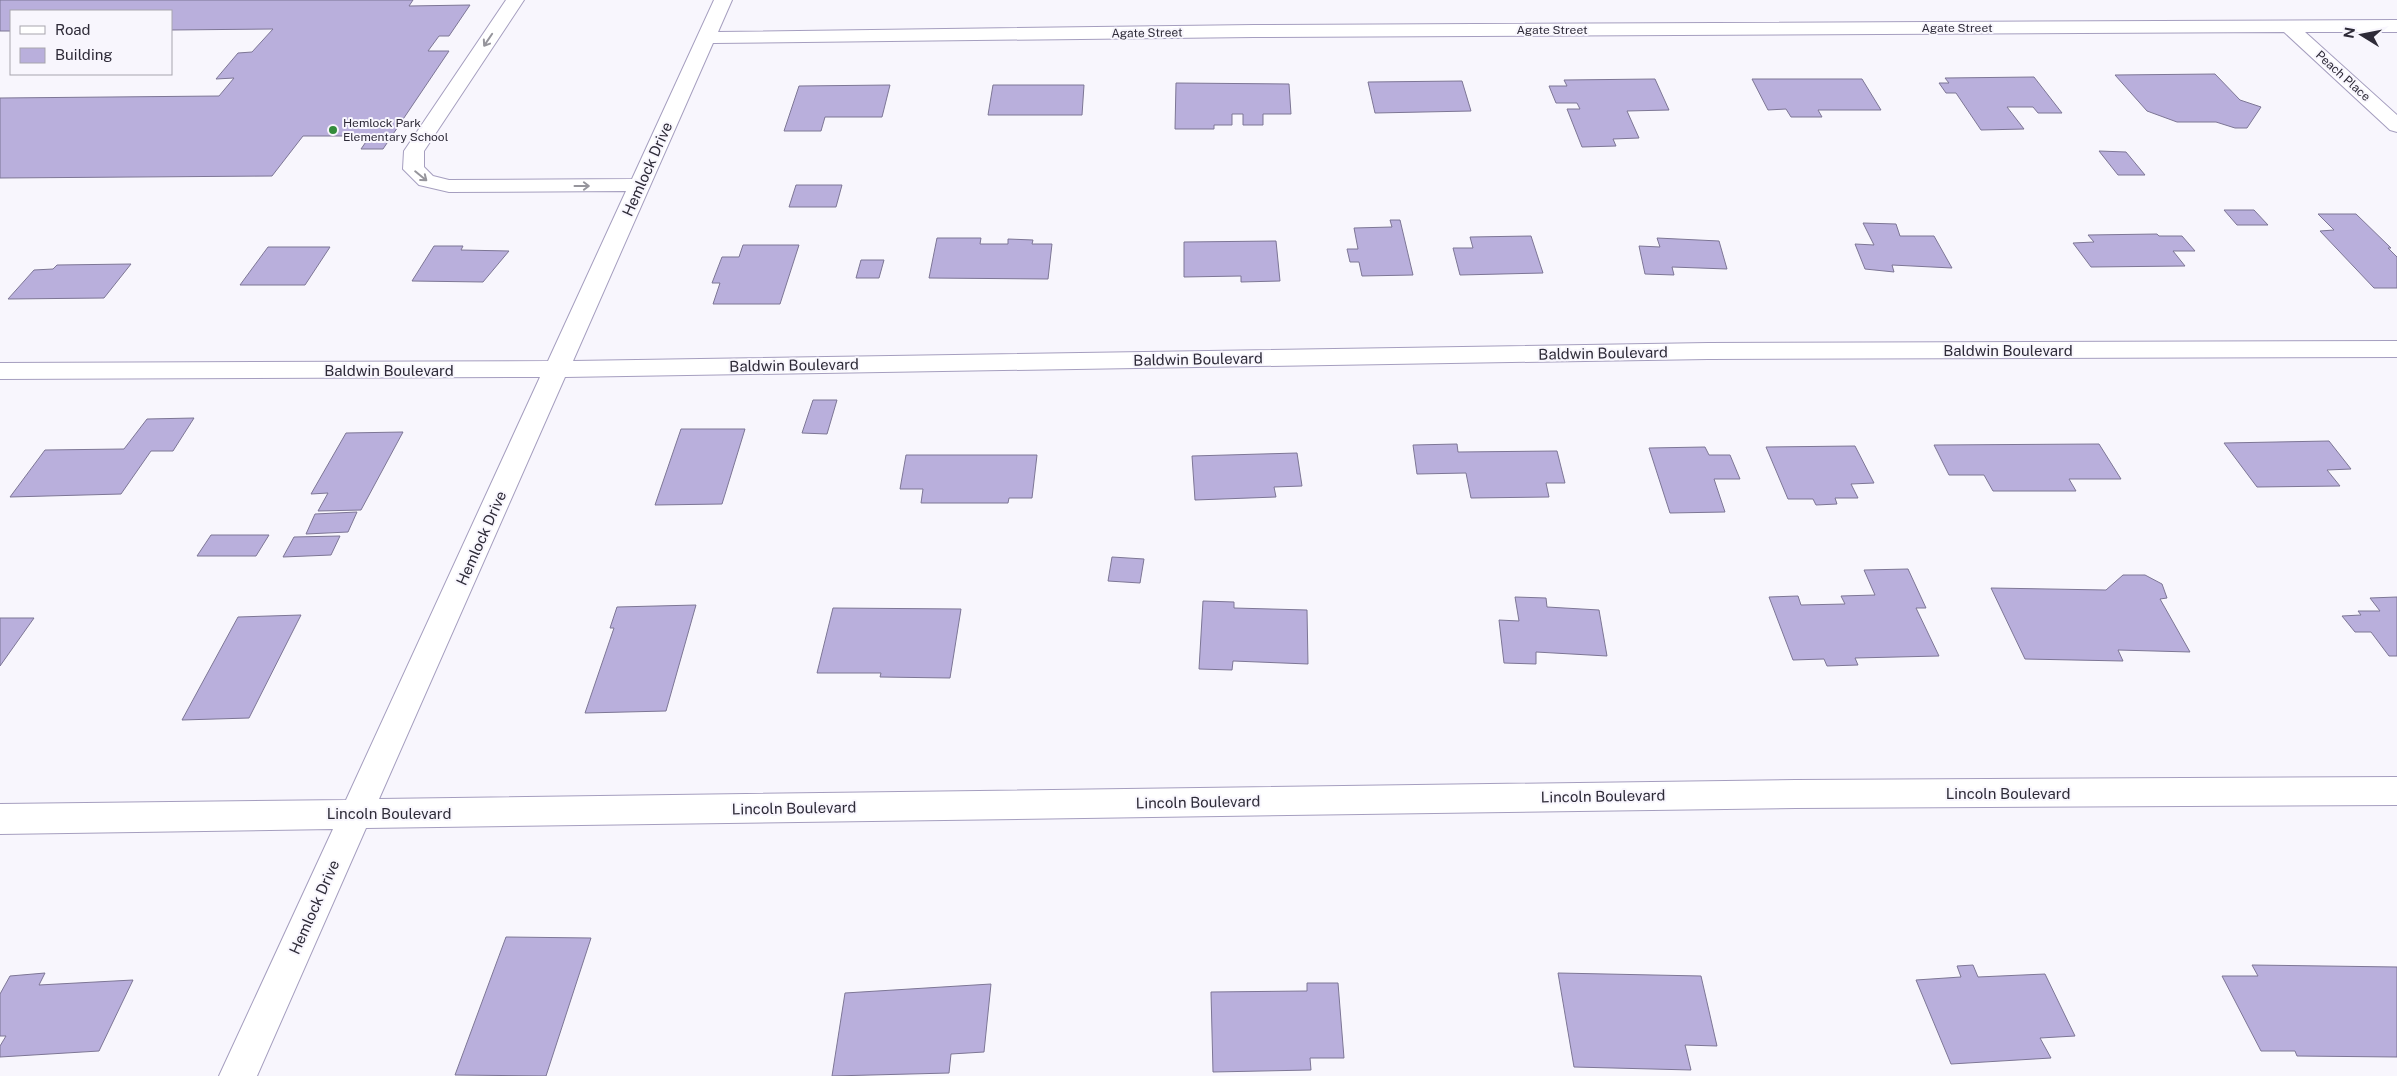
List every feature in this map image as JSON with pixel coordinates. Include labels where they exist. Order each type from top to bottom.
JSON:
[{"type":"street","points":[[515,0],[414,151],[413,169],[426,181],[449,186],[640,185]]},
{"type":"street","name":"Hemlock Drive","points":[[238,1076],[724,0]]},
{"type":"street","name":"Peach Place","points":[[2288,26],[2397,126]]},
{"type":"street","name":"Agate Street","points":[[706,38],[1264,31],[2397,26]]},
{"type":"street","name":"Baldwin Boulevard","points":[[0,372],[558,369],[1708,352],[2397,349]]},
{"type":"street","name":"Lincoln Boulevard","points":[[0,819],[357,812],[541,812],[1796,794],[2397,791]]},
{"type":"building","points":[[0,0],[413,0],[409,6],[470,5],[449,36],[439,36],[428,51],[449,51],[383,149],[361,149],[370,136],[303,136],[272,176],[0,178],[0,98],[219,96],[234,78],[216,79],[238,53],[252,52],[273,29],[172,30],[172,10],[10,10],[10,31],[0,31]]},
{"type":"building","points":[[2215,74],[2240,100],[2261,107],[2247,128],[2235,128],[2216,122],[2177,122],[2147,111],[2115,75]]},
{"type":"building","points":[[2034,77],[2062,113],[2038,113],[2033,107],[2007,107],[2024,129],[1981,130],[1956,93],[1946,93],[1939,83],[1949,83],[1945,78]]},
{"type":"building","points":[[1655,79],[1669,110],[1627,111],[1639,138],[1613,139],[1616,146],[1582,147],[1567,109],[1580,109],[1577,103],[1556,103],[1549,86],[1567,86],[1564,80]]},
{"type":"building","points":[[1752,79],[1862,79],[1881,110],[1818,110],[1822,117],[1791,117],[1786,109],[1768,110]]},
{"type":"building","points":[[1462,81],[1471,111],[1375,113],[1368,82]]},
{"type":"building","points":[[1176,83],[1289,84],[1291,114],[1263,114],[1263,125],[1243,125],[1243,114],[1232,114],[1232,125],[1214,125],[1214,129],[1175,129]]},
{"type":"building","points":[[890,85],[882,117],[825,117],[821,131],[784,131],[799,86]]},
{"type":"building","points":[[993,85],[1084,85],[1082,115],[988,115]]},
{"type":"building","points":[[2099,151],[2126,152],[2145,175],[2118,175]]},
{"type":"building","points":[[796,185],[842,185],[836,207],[789,207]]},
{"type":"building","points":[[2224,210],[2254,210],[2268,225],[2237,225]]},
{"type":"building","points":[[2318,214],[2356,214],[2391,248],[2388,248],[2397,257],[2397,288],[2374,288],[2320,231],[2334,230]]},
{"type":"building","points":[[1390,220],[1400,220],[1413,275],[1362,276],[1359,262],[1350,262],[1347,249],[1358,249],[1354,228],[1392,227]]},
{"type":"building","points":[[1863,223],[1896,224],[1900,236],[1934,236],[1952,268],[1892,265],[1894,272],[1865,269],[1855,244],[1874,245]]},
{"type":"building","points":[[2157,234],[2159,236],[2182,236],[2195,251],[2173,251],[2185,266],[2091,267],[2073,243],[2094,242],[2088,235]]},
{"type":"building","points":[[1531,236],[1543,273],[1460,275],[1453,248],[1473,248],[1470,237]]},
{"type":"building","points":[[937,238],[981,238],[980,244],[1008,244],[1008,239],[1033,240],[1032,244],[1052,244],[1048,279],[929,278]]},
{"type":"building","points":[[1657,238],[1719,241],[1727,269],[1672,267],[1674,275],[1645,274],[1639,246],[1660,247]]},
{"type":"building","points":[[1276,241],[1280,281],[1241,282],[1241,276],[1184,277],[1184,242]]},
{"type":"building","points":[[743,245],[799,245],[780,304],[713,304],[720,283],[712,283],[722,257],[739,257]]},
{"type":"building","points":[[434,246],[463,246],[461,250],[509,251],[483,282],[412,281]]},
{"type":"building","points":[[268,247],[330,247],[305,285],[240,285]]},
{"type":"building","points":[[861,260],[884,260],[879,278],[856,278]]},
{"type":"building","points":[[131,264],[104,298],[8,299],[34,270],[53,269],[57,265]]},
{"type":"building","points":[[813,400],[837,400],[827,434],[802,433]]},
{"type":"building","points":[[194,418],[173,451],[151,451],[121,494],[10,497],[45,450],[124,449],[147,419]]},
{"type":"building","points":[[681,429],[745,429],[722,504],[655,505]]},
{"type":"building","points":[[403,432],[361,510],[318,511],[328,493],[311,494],[346,433]]},
{"type":"building","points":[[2329,441],[2351,469],[2327,470],[2340,486],[2257,487],[2224,443]]},
{"type":"building","points":[[1457,444],[1458,452],[1557,451],[1565,483],[1546,483],[1549,497],[1471,498],[1466,473],[1417,474],[1413,445]]},
{"type":"building","points":[[2099,444],[2121,479],[2069,479],[2076,491],[1993,491],[1984,475],[1949,475],[1934,445]]},
{"type":"building","points":[[1855,446],[1874,483],[1851,484],[1858,498],[1835,498],[1837,504],[1816,505],[1813,499],[1788,499],[1766,447]]},
{"type":"building","points":[[1705,447],[1709,455],[1730,455],[1740,479],[1714,479],[1725,512],[1670,513],[1649,448]]},
{"type":"building","points":[[1297,453],[1302,486],[1274,487],[1276,497],[1195,500],[1192,456]]},
{"type":"building","points":[[906,455],[1037,455],[1032,498],[1009,498],[1008,503],[921,503],[923,489],[900,489]]},
{"type":"building","points":[[357,512],[348,532],[306,534],[315,514]]},
{"type":"building","points":[[211,535],[269,535],[256,556],[197,556]]},
{"type":"building","points":[[340,536],[331,555],[283,557],[294,537]]},
{"type":"building","points":[[1112,557],[1144,559],[1140,583],[1108,581]]},
{"type":"building","points":[[1908,569],[1926,608],[1916,608],[1939,656],[1855,658],[1858,665],[1827,666],[1824,659],[1793,660],[1769,597],[1798,596],[1801,605],[1845,604],[1841,596],[1875,595],[1864,570]]},
{"type":"building","points":[[2123,575],[2145,575],[2162,584],[2167,598],[2160,599],[2190,652],[2118,650],[2123,661],[2025,659],[1991,588],[2106,590]]},
{"type":"building","points":[[1515,597],[1546,598],[1547,607],[1599,610],[1607,656],[1536,652],[1536,664],[1504,663],[1499,620],[1519,621]]},
{"type":"building","points":[[2397,597],[2397,656],[2389,656],[2371,632],[2355,632],[2342,616],[2361,615],[2358,611],[2380,611],[2370,598]]},
{"type":"building","points":[[1203,601],[1234,602],[1234,608],[1307,610],[1308,664],[1233,661],[1232,670],[1199,669]]},
{"type":"building","points":[[696,605],[666,711],[585,713],[614,628],[610,628],[617,607]]},
{"type":"building","points":[[833,608],[961,609],[950,678],[880,677],[881,673],[817,673]]},
{"type":"building","points":[[301,615],[249,718],[182,720],[238,617]]},
{"type":"building","points":[[0,618],[34,618],[0,666]]},
{"type":"building","points":[[506,937],[591,938],[546,1076],[455,1075]]},
{"type":"building","points":[[1973,965],[1978,977],[2045,974],[2075,1036],[2040,1038],[2051,1058],[1951,1064],[1916,980],[1961,977],[1957,966]]},
{"type":"building","points":[[2252,965],[2397,967],[2397,1057],[2297,1056],[2295,1051],[2261,1051],[2222,976],[2258,976]]},
{"type":"building","points":[[45,973],[39,985],[133,980],[99,1051],[0,1057],[0,1046],[6,1036],[0,1036],[0,994],[10,976]]},
{"type":"building","points":[[1558,973],[1701,976],[1717,1046],[1685,1045],[1691,1070],[1574,1067]]},
{"type":"building","points":[[1307,983],[1338,983],[1344,1058],[1310,1058],[1311,1070],[1213,1072],[1211,992],[1307,991]]},
{"type":"building","points":[[991,984],[984,1052],[951,1054],[949,1073],[832,1076],[845,993]]},
{"type":"place","name":"Hemlock Park Elementary School","points":[[333,130]]}]
